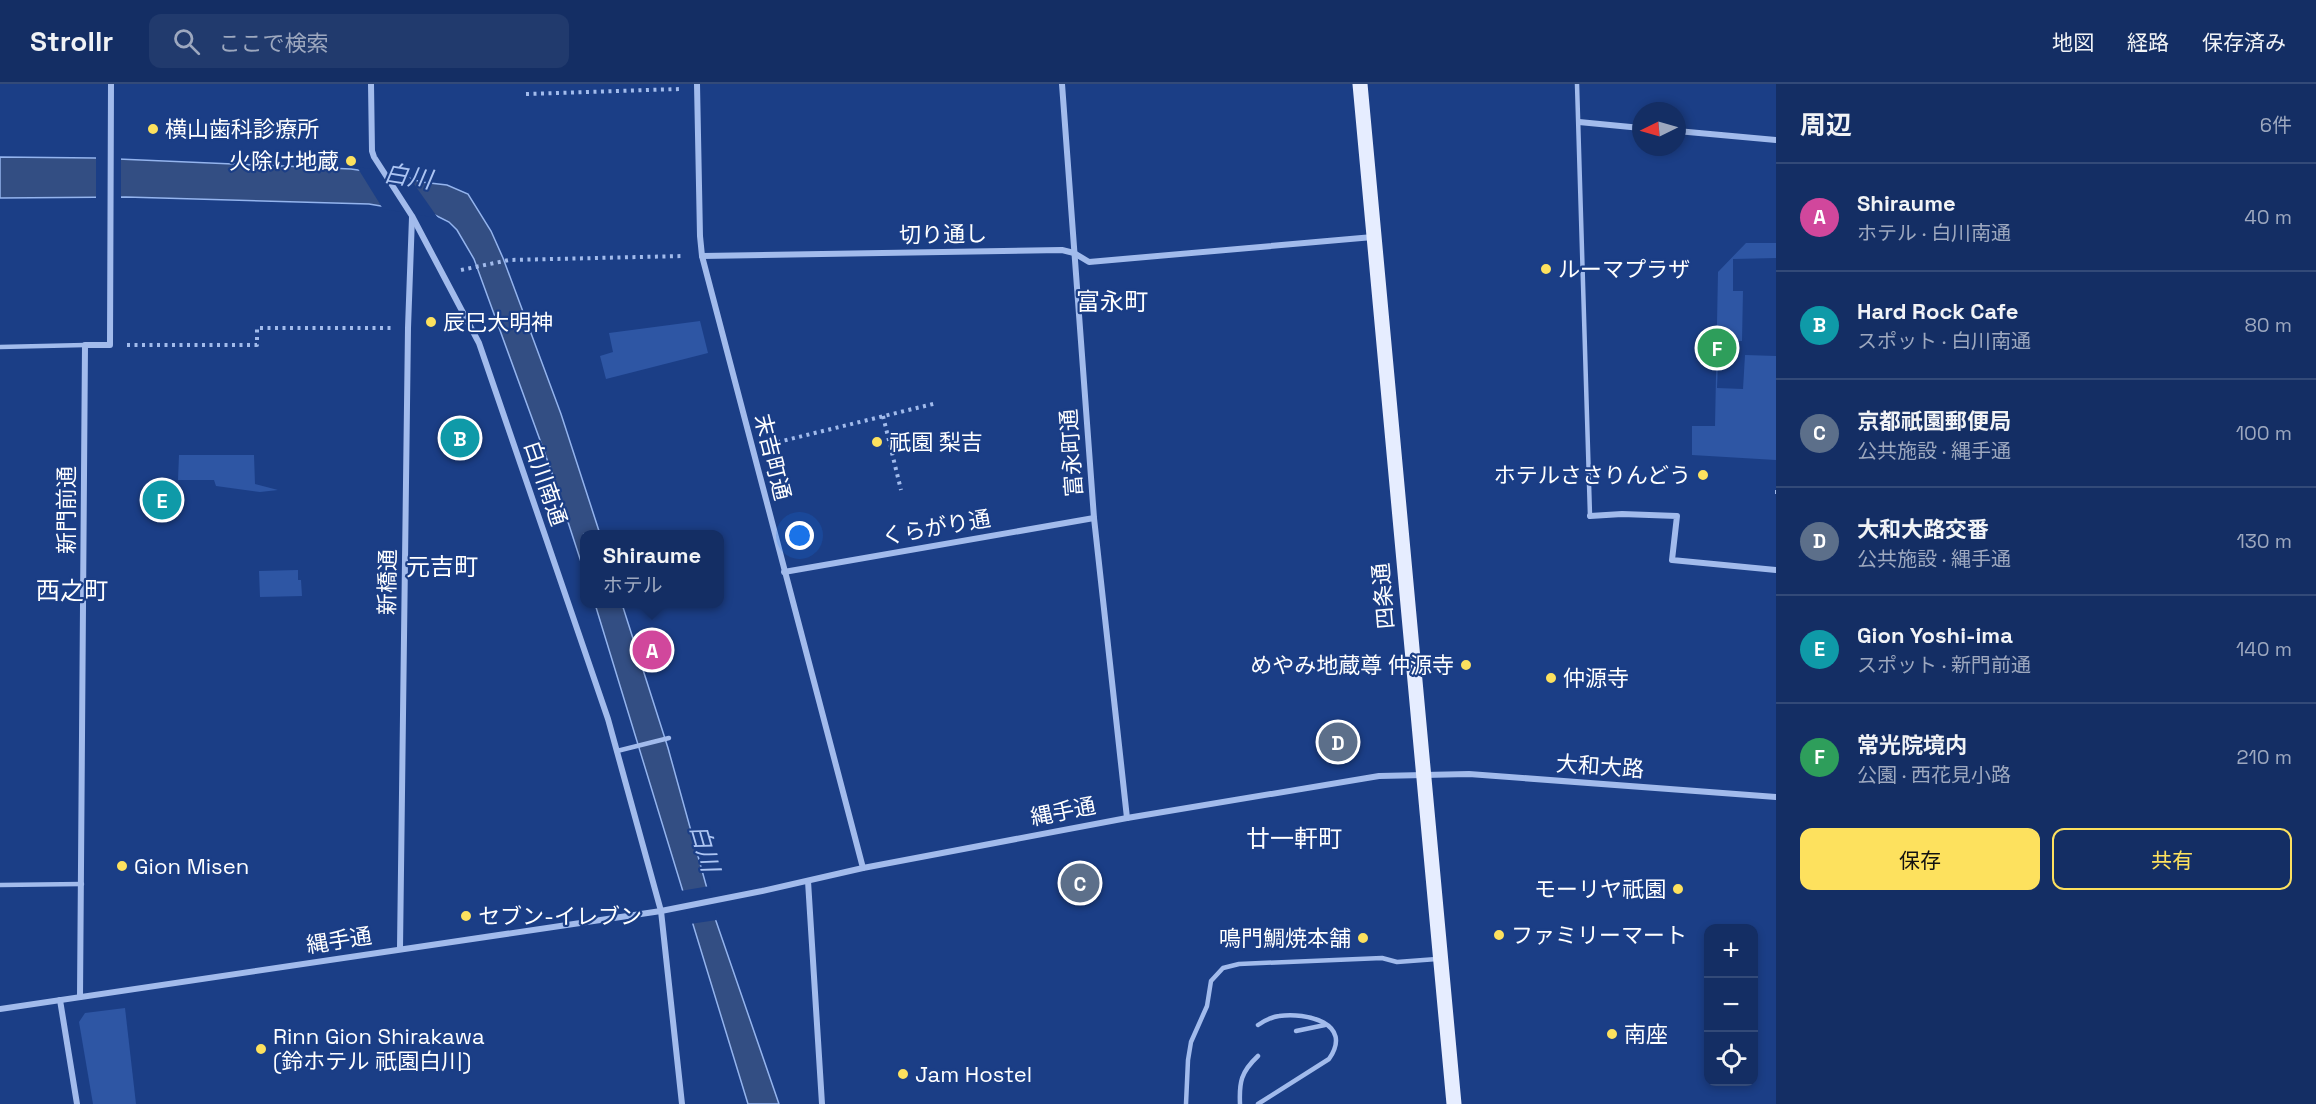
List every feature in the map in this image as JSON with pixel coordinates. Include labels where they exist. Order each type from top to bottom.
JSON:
[{"type":"main road","name":"四条通","points":[[1360,84],[1454,1104]]},
{"type":"street","points":[[85,345],[110,345],[111,84]]},
{"type":"street","name":"白川南通","points":[[371,84],[372,152],[412,216],[479,344],[608,719],[661,911],[682,1104]]},
{"type":"street","name":"末吉町通","points":[[697,84],[702,256],[862,868]]},
{"type":"street","name":"富永町通","points":[[1062,84],[1094,518],[1127,818]]},
{"type":"street","points":[[1579,122],[1632,127]]},
{"type":"street","points":[[1686,132],[1776,140]]},
{"type":"street","name":"新橋通","points":[[400,948],[408,328],[412,216]]},
{"type":"street","name":"切り通し","points":[[702,256],[1062,250],[1074,253],[1089,262],[1373,237]]},
{"type":"street","name":"新門前通","points":[[80,997],[85,345]]},
{"type":"street","points":[[1590,516],[1622,514],[1677,516],[1672,560],[1776,570]]},
{"type":"street","name":"くらがり通","points":[[784,572],[1094,518]]},
{"type":"street","name":"大和大路","points":[[1422,774],[1469,774],[1776,797]]},
{"type":"street","name":"縄手通","points":[[0,1009],[661,911],[862,868],[1127,818],[1379,776],[1422,774]]},
{"type":"street","points":[[808,881],[822,1104]]},
{"type":"street","points":[[60,1000],[77,1104]]},
{"type":"lane","points":[[1577,84],[1590,516]]},
{"type":"lane","points":[[0,347],[85,345]]},
{"type":"lane","points":[[617,751],[669,738]]},
{"type":"lane","points":[[0,885],[82,885]]},
{"type":"lane","points":[[1186,1104],[1191,1042],[1207,1006],[1211,981],[1223,968],[1251,963],[1382,958],[1397,962],[1440,958]]},
{"type":"lane","points":[[1257,1025],[1276,1016],[1309,1018],[1329,1026],[1336,1032],[1338,1040],[1336,1049],[1329,1059],[1258,1104]]},
{"type":"lane","points":[[1296,1031],[1318,1025],[1329,1026]]},
{"type":"lane","points":[[1240,1104],[1241,1078],[1246,1067],[1258,1056]]},
{"type":"path","points":[[526,94],[687,88]]},
{"type":"path","points":[[474,267],[509,260],[702,256]]},
{"type":"path","points":[[110,345],[257,345],[257,328],[408,328]]},
{"type":"path","points":[[752,448],[937,403]]},
{"type":"path","points":[[883,416],[900,490]]},
{"type":"shaded area","points":[[0,157],[95,158],[351,169],[447,185],[468,194],[491,231],[503,258],[561,414],[599,530],[580,530],[580,559],[552,473],[474,259],[457,230],[449,222],[435,215],[369,204],[126,197],[0,198]]},
{"type":"shaded area","points":[[1746,243],[1776,243],[1776,258],[1733,259],[1733,291],[1743,291],[1742,341],[1719,341],[1717,388],[1743,389],[1745,355],[1776,356],[1776,460],[1692,455],[1692,426],[1715,426],[1718,272]]},
{"type":"shaded area","points":[[700,321],[708,353],[606,379],[600,356],[613,352],[609,333]]},
{"type":"shaded area","points":[[179,455],[254,455],[255,484],[278,490],[260,492],[216,486],[214,480],[178,480]]},
{"type":"shaded area","points":[[298,570],[302,596],[260,597],[259,571]]},
{"type":"shaded area","points":[[596,608],[623,608],[668,748],[716,921],[779,1104],[748,1104]]},
{"type":"shaded area","points":[[125,1008],[136,1104],[93,1104],[79,1022],[85,1013]]},
{"type":"pier","points":[[96,156],[121,156],[121,200],[96,200]]},
{"type":"pier","points":[[357,167],[407,174],[438,218],[383,209]]},
{"type":"pier","points":[[710,886],[717,920],[690,924],[680,891]]},
{"type":"place","name":"横山歯科診療所","points":[[153,129]]},
{"type":"place","name":"火除け地蔵","points":[[351,161]]},
{"type":"place","name":"ルーマプラザ","points":[[1546,269]]},
{"type":"place","name":"辰巳大明神","points":[[431,322]]},
{"type":"place","name":"常光院境内","points":[[1717,348]]},
{"type":"place","name":"Hard Rock Cafe","points":[[460,438]]},
{"type":"place","name":"祇園 梨吉","points":[[877,442]]},
{"type":"place","name":"ホテルささりんどう","points":[[1703,475]]},
{"type":"place","name":"Gion Yoshi-ima","points":[[162,500]]},
{"type":"place","name":"Shiraume","points":[[652,650]]},
{"type":"place","name":"めやみ地蔵尊 仲源寺","points":[[1466,665]]},
{"type":"place","name":"仲源寺","points":[[1551,678]]},
{"type":"place","name":"大和大路交番","points":[[1338,742]]},
{"type":"place","name":"Gion Misen","points":[[122,866]]},
{"type":"place","name":"京都祇園郵便局","points":[[1080,883]]},
{"type":"place","name":"モーリヤ祇園","points":[[1678,889]]},
{"type":"place","name":"セブン-イレブン","points":[[466,916]]},
{"type":"place","name":"ファミリーマート","points":[[1499,935]]},
{"type":"place","name":"鳴門鯛焼本舗","points":[[1363,938]]},
{"type":"place","name":"南座","points":[[1612,1034]]},
{"type":"place","name":"Rinn Gion Shirakawa (鈴ホテル 祇園白川)","points":[[261,1049]]},
{"type":"place","name":"Jam Hostel","points":[[903,1074]]},
{"type":"district","name":"富永町","points":[[1112,301]]},
{"type":"district","name":"元吉町","points":[[442,566]]},
{"type":"district","name":"西之町","points":[[72,590]]},
{"type":"district","name":"廿一軒町","points":[[1294,838]]},
{"type":"water label","name":"白川","points":[[408,176]]},
{"type":"water label","name":"白川","points":[[705,848]]}]
